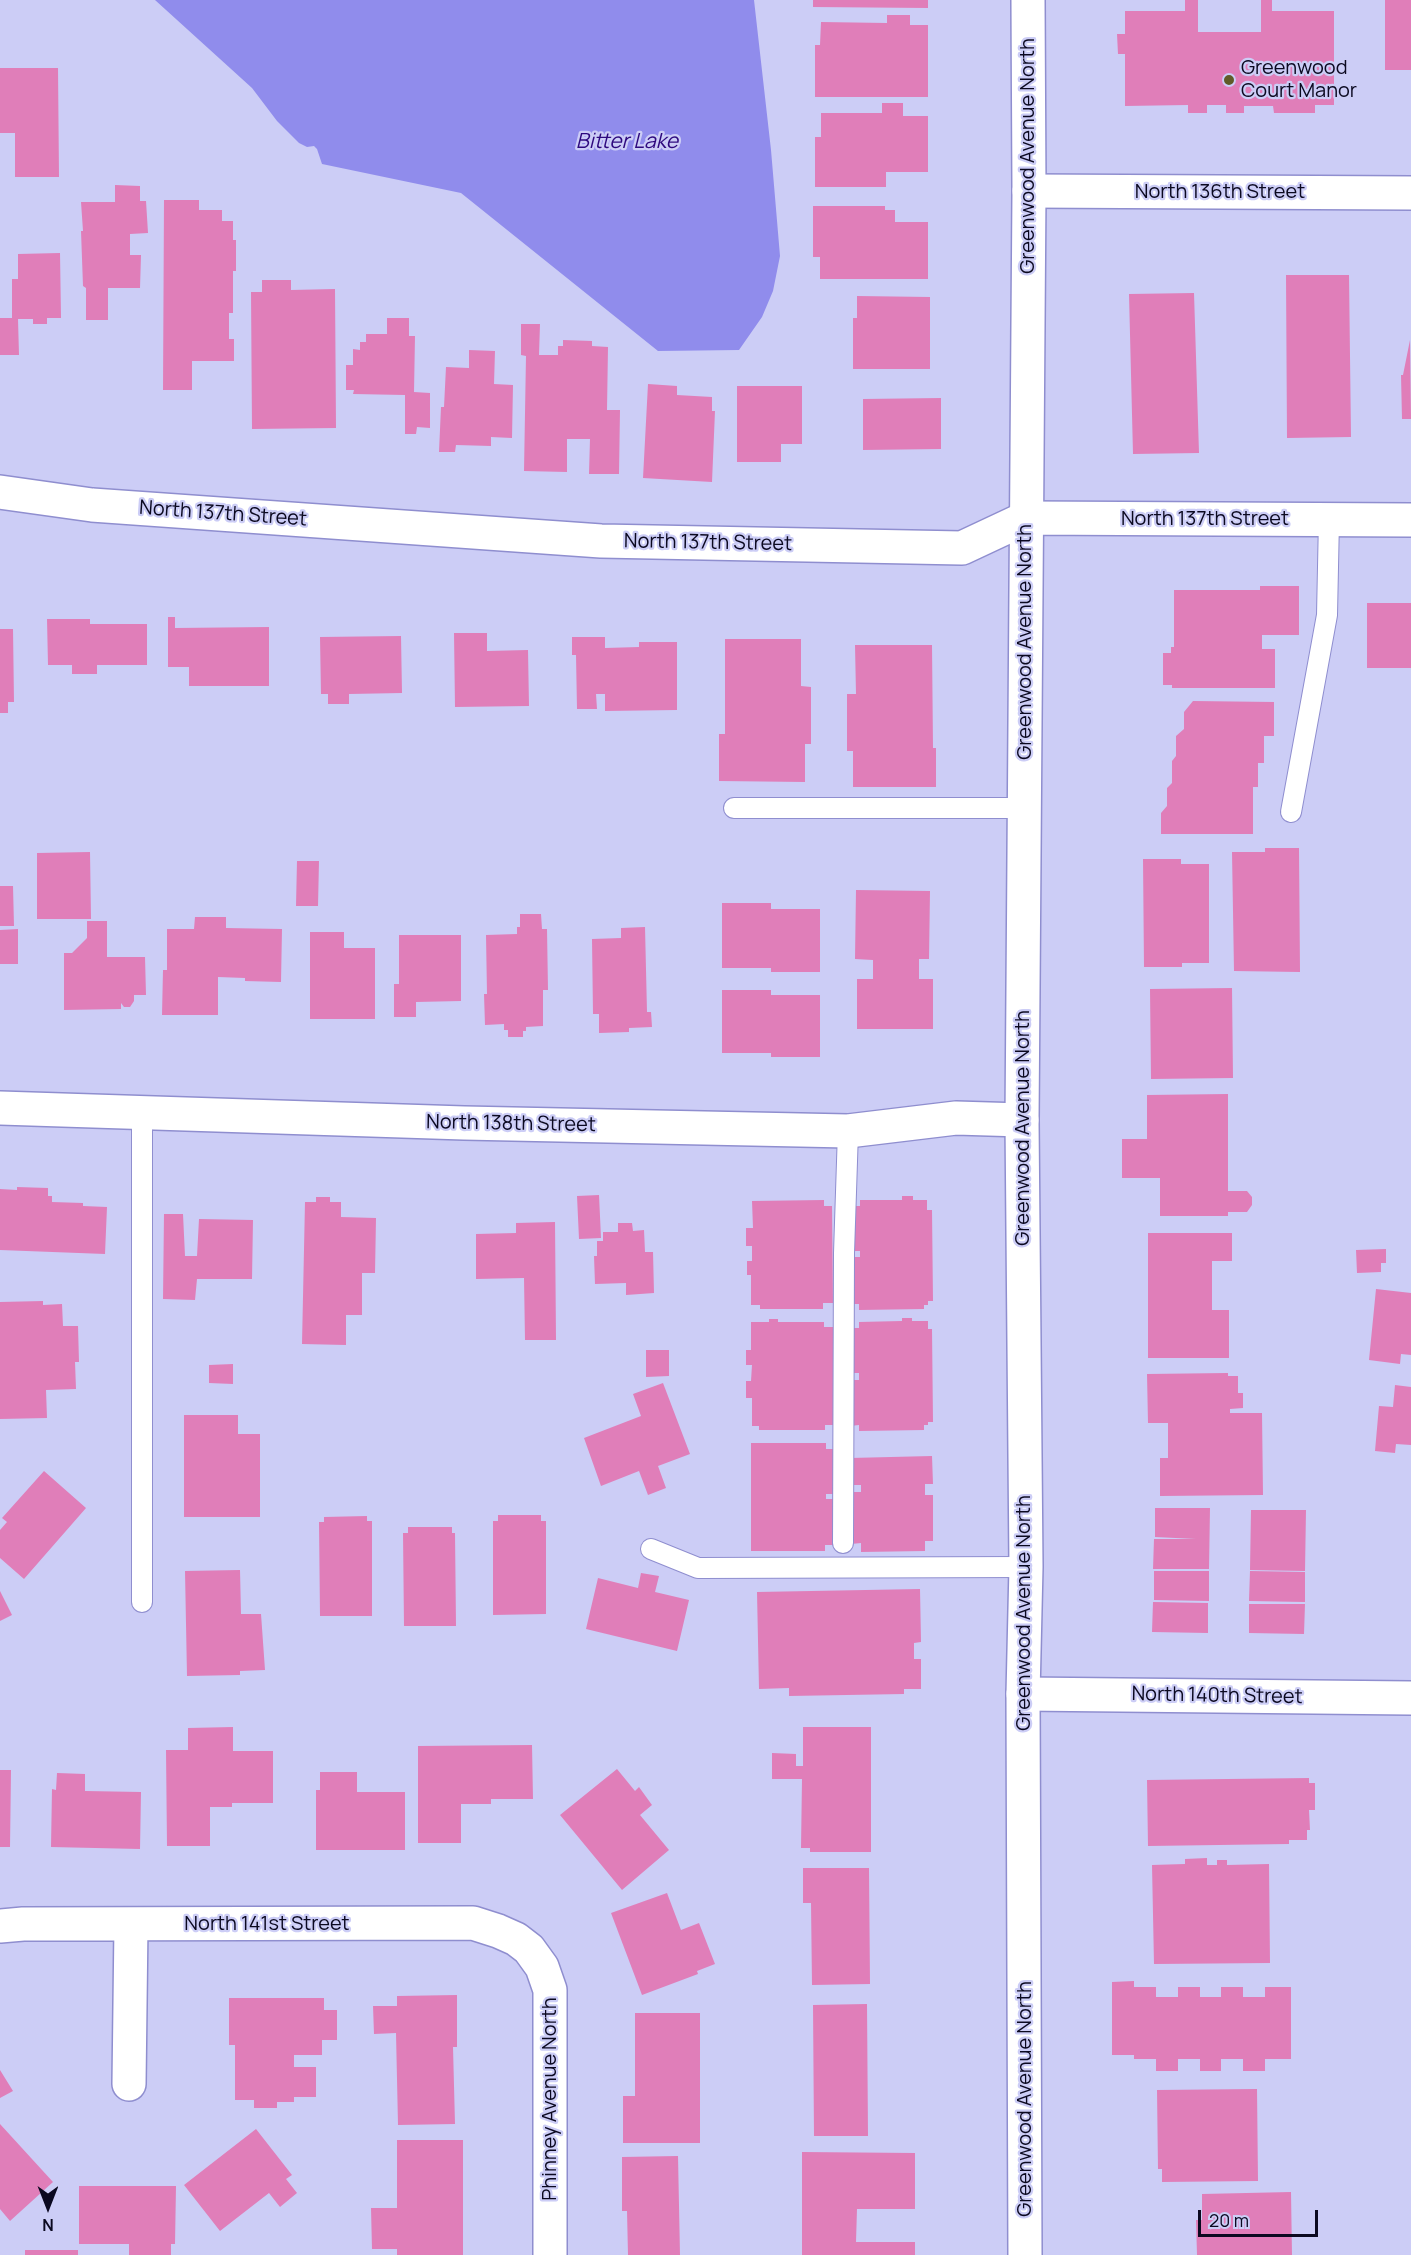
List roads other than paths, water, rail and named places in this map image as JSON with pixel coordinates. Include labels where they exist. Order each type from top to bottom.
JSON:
[{"type":"street","name":"Greenwood Avenue North","points":[[1025,2255],[1023,1694],[1026,1567],[1022,1119],[1029,191],[1028,0]]},
{"type":"street","name":"North 136th Street","points":[[1029,191],[1411,193]]},
{"type":"street","name":"North 137th Street","points":[[0,492],[92,505],[602,541],[962,548],[1026,518],[1411,520]]},
{"type":"street","name":"North 138th Street","points":[[0,1108],[464,1124],[848,1131],[956,1118],[1022,1119]]},
{"type":"street","name":"North 140th Street","points":[[1023,1694],[1411,1698]]},
{"type":"street","name":"North 141st Street","points":[[0,1926],[23,1924],[473,1923],[516,1939],[528,1949]]},
{"type":"street","points":[[129,2084],[131,1925]]},
{"type":"street","name":"Phinney Avenue North","points":[[528,1949],[542,1967],[550,1990],[550,2255]]},
{"type":"lane","points":[[1291,812],[1327,615],[1329,519]]},
{"type":"lane","points":[[734,808],[1024,808]]},
{"type":"lane","points":[[142,1113],[142,1602]]},
{"type":"lane","points":[[843,1543],[844,1265],[848,1131]]},
{"type":"lane","points":[[651,1549],[698,1568],[1026,1567]]},
{"type":"water","name":"Bitter Lake","points":[[155,0],[754,0],[780,256],[773,291],[762,317],[739,350],[658,351],[461,193],[322,164],[314,146],[307,147],[299,143],[277,121],[252,88]]},
{"type":"place","name":"Greenwood Court Manor","points":[[1229,80]]}]
